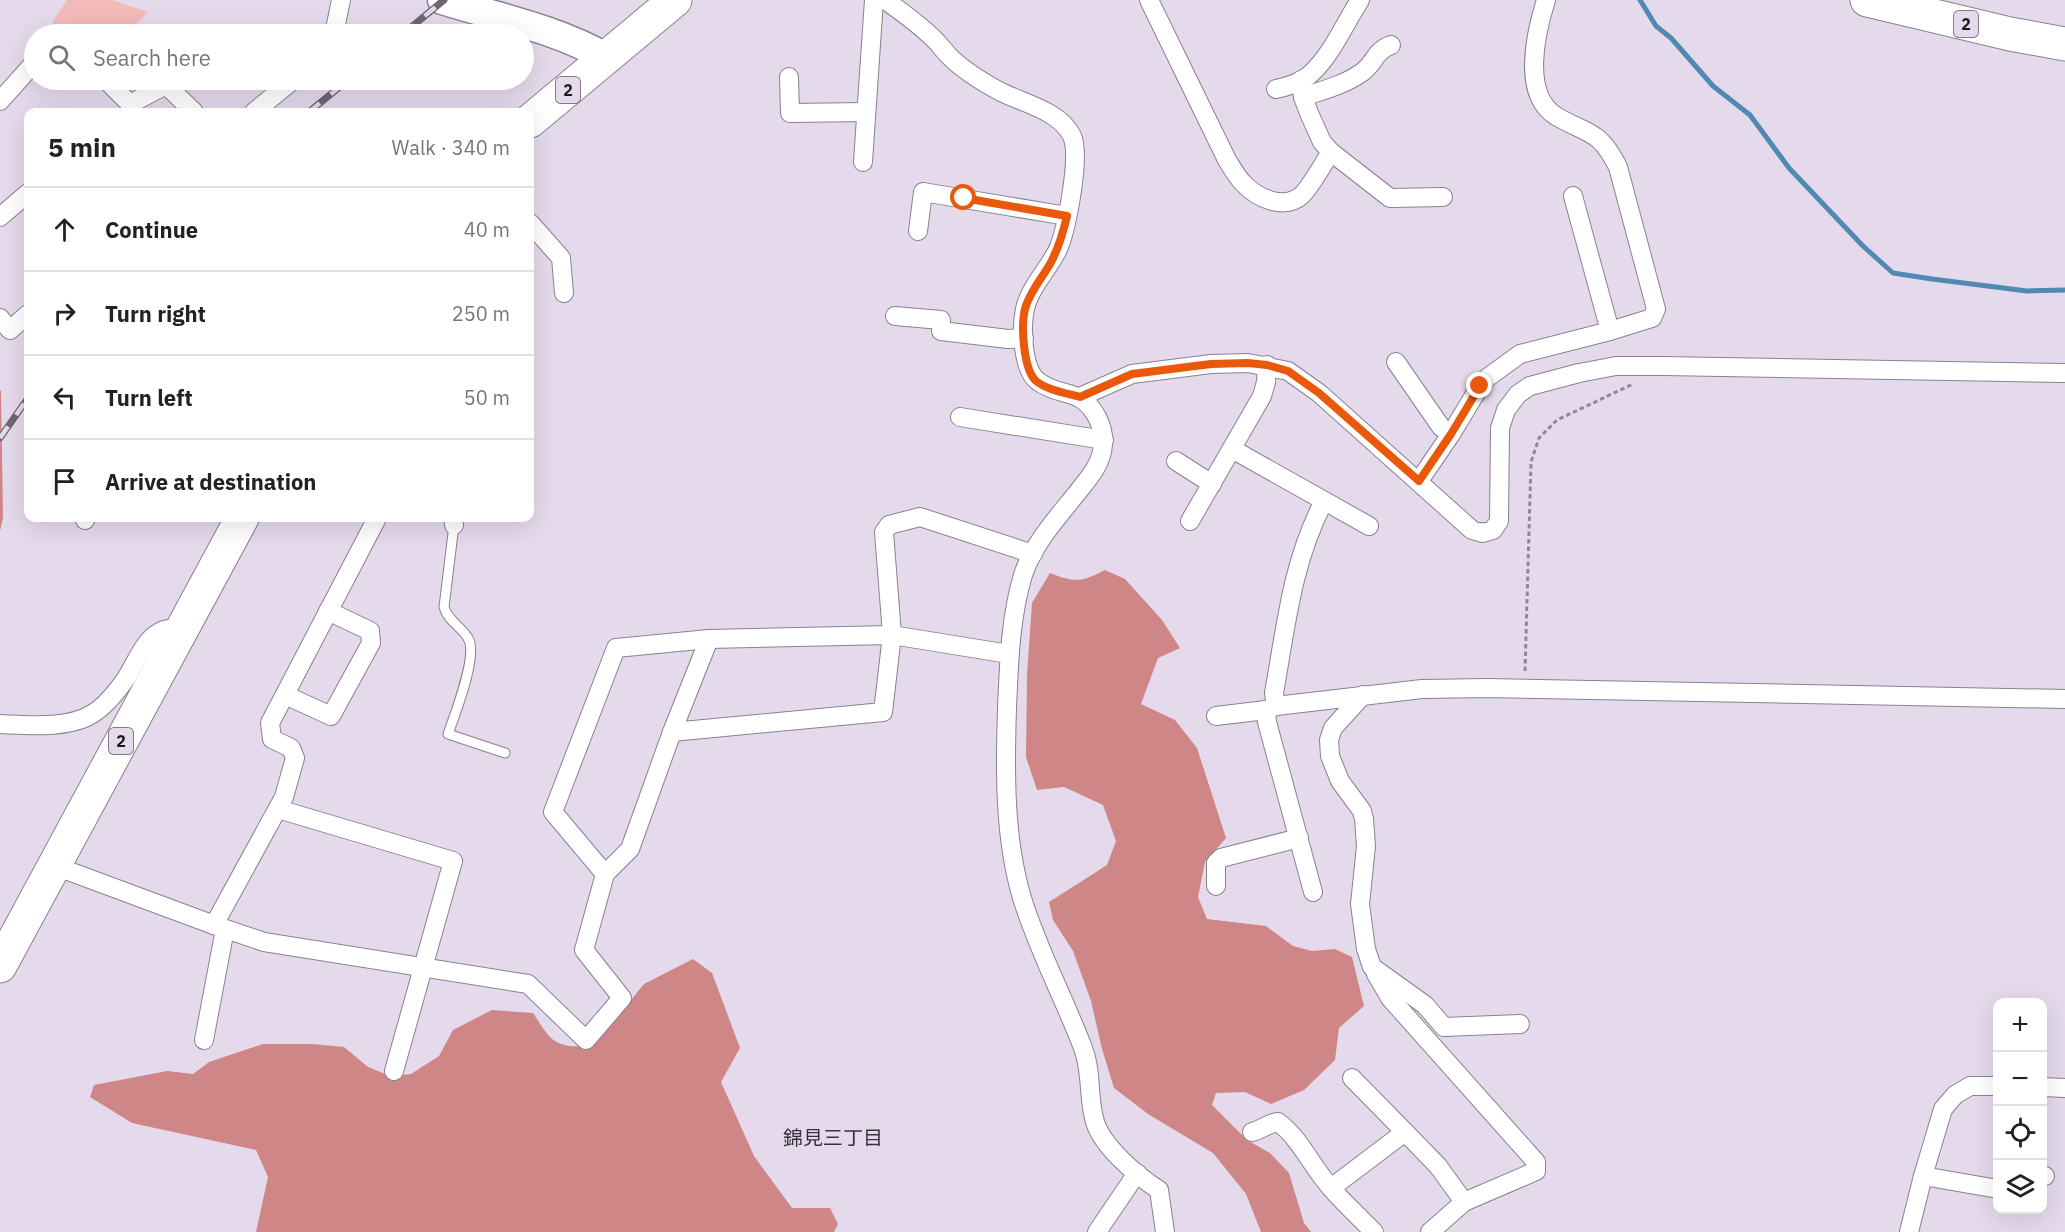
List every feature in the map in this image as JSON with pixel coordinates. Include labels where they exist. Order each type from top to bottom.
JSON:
[{"type":"highway","name":"2","points":[[534,118],[675,0]]},
{"type":"highway","name":"2","points":[[1867,0],[2010,34],[2065,44]]},
{"type":"highway","name":"2","points":[[0,966],[240,522]]},
{"type":"main road","points":[[442,0],[520,24]]},
{"type":"main road","points":[[534,28],[588,47],[607,58]]},
{"type":"street","points":[[336,24],[341,0]]},
{"type":"street","points":[[863,162],[874,0]]},
{"type":"street","points":[[885,0],[935,40],[963,67],[1003,93],[1037,107],[1057,120],[1071,134],[1075,147],[1074,175],[1060,246],[1031,294],[1025,309],[1024,338],[1027,366],[1035,380],[1049,388],[1080,397],[1091,406],[1100,423],[1104,440],[1101,456],[1094,471],[1045,534],[1023,574],[1009,654],[1006,784],[1012,846],[1021,893],[1034,935],[1085,1053],[1098,1133],[1107,1145],[1158,1190],[1165,1232]]},
{"type":"street","points":[[1149,0],[1227,160],[1243,184],[1264,198],[1278,203],[1288,202],[1301,195],[1331,152]]},
{"type":"street","points":[[1360,0],[1302,89],[1322,142],[1331,152],[1390,198],[1443,197]]},
{"type":"street","points":[[1419,481],[1487,378],[1520,354],[1652,318],[1656,309],[1618,167],[1609,148],[1592,133],[1555,115],[1543,104],[1536,85],[1534,69],[1538,27],[1546,0]]},
{"type":"street","points":[[1276,89],[1337,86],[1360,74],[1370,66],[1374,56],[1383,48],[1391,45]]},
{"type":"street","points":[[0,100],[24,74]]},
{"type":"street","points":[[789,77],[790,113],[867,112]]},
{"type":"street","points":[[113,90],[125,108],[156,90]]},
{"type":"street","points":[[172,90],[190,108]]},
{"type":"street","points":[[259,108],[281,90]]},
{"type":"street","points":[[918,231],[923,192],[1067,216]]},
{"type":"street","points":[[1573,196],[1610,331]]},
{"type":"street","points":[[0,218],[24,197]]},
{"type":"street","points":[[534,228],[561,258],[564,293]]},
{"type":"street","points":[[895,316],[941,320],[940,332],[1008,339],[1024,338]]},
{"type":"street","points":[[0,318],[10,330],[24,318]]},
{"type":"street","points":[[1396,362],[1441,427],[1451,434]]},
{"type":"street","points":[[1080,397],[1132,374],[1211,364],[1248,363],[1288,371],[1319,393],[1472,530],[1482,533],[1493,530],[1499,521],[1500,428],[1506,410],[1518,394],[1530,386],[1616,366],[2065,374]]},
{"type":"street","points":[[1190,521],[1263,396],[1267,365]]},
{"type":"street","points":[[960,417],[1104,440]]},
{"type":"street","points":[[1232,449],[1369,526]]},
{"type":"street","points":[[1176,461],[1212,484]]},
{"type":"street","points":[[1313,892],[1267,722],[1298,564],[1311,525],[1324,501]]},
{"type":"street","points":[[672,732],[883,712],[892,635],[884,532],[889,525],[920,517],[1033,554]]},
{"type":"street","points":[[204,1040],[220,927],[284,797],[295,758],[291,748],[272,739],[270,723],[375,522]]},
{"type":"street","points":[[285,695],[331,716],[371,643],[370,631],[328,610]]},
{"type":"street","points":[[0,724],[56,724],[91,715],[110,699],[148,641],[163,630],[182,627]]},
{"type":"street","points":[[605,874],[554,812],[616,648],[709,639],[892,635],[1009,654]]},
{"type":"street","points":[[56,866],[264,942],[528,984],[586,1040],[622,998],[584,950],[605,874],[630,849],[672,732],[709,639]]},
{"type":"street","points":[[1216,716],[1363,694],[1422,689],[1525,688],[2065,699]]},
{"type":"street","points":[[1363,694],[1333,728],[1329,740],[1330,756],[1340,781],[1362,812],[1364,819],[1366,846],[1360,904],[1372,967],[1390,998],[1536,1162],[1536,1171],[1464,1202],[1430,1232]]},
{"type":"street","points":[[278,809],[453,861],[394,1071]]},
{"type":"street","points":[[1216,886],[1216,863],[1221,858],[1299,838]]},
{"type":"street","points":[[1372,967],[1425,1005],[1444,1027],[1520,1024]]},
{"type":"street","points":[[1353,1077],[1438,1166],[1464,1202]]},
{"type":"street","points":[[1909,1232],[1943,1109],[1955,1095],[1970,1086],[1993,1086]]},
{"type":"street","points":[[2047,1087],[2065,1088]]},
{"type":"street","points":[[1252,1132],[1259,1131],[1270,1123],[1278,1122],[1292,1131],[1330,1188],[1374,1232]]},
{"type":"street","points":[[1330,1188],[1405,1132]]},
{"type":"street","points":[[1097,1232],[1137,1173]]},
{"type":"street","points":[[1923,1176],[1993,1188]]},
{"type":"lane","points":[[453,522],[444,607],[446,615],[469,639],[471,651],[466,679],[448,734],[505,753]]},
{"type":"path","points":[[1525,688],[1531,462],[1539,438],[1557,420],[1635,383],[1663,366]]},
{"type":"shaded area","points":[[67,0],[112,0],[148,12],[137,24],[52,23]]},
{"type":"shaded area","points":[[0,391],[3,518],[0,531]]},
{"type":"shaded area","points":[[1105,570],[1125,579],[1162,620],[1180,648],[1158,658],[1141,704],[1175,720],[1197,748],[1226,838],[1205,862],[1198,897],[1207,919],[1266,926],[1293,946],[1312,951],[1335,949],[1352,957],[1364,1006],[1339,1028],[1335,1060],[1304,1090],[1271,1104],[1245,1092],[1216,1093],[1212,1105],[1247,1140],[1270,1153],[1289,1173],[1304,1223],[1311,1232],[1261,1232],[1246,1194],[1213,1153],[1148,1114],[1114,1088],[1091,1001],[1073,951],[1053,920],[1049,902],[1107,865],[1116,841],[1103,805],[1064,787],[1037,790],[1026,757],[1027,675],[1032,603],[1050,573],[1078,580]]},
{"type":"shaded area","points":[[693,959],[712,973],[740,1048],[721,1082],[754,1156],[792,1208],[830,1208],[838,1224],[834,1232],[256,1232],[268,1177],[256,1150],[132,1123],[90,1097],[94,1085],[167,1071],[193,1074],[209,1062],[263,1044],[313,1044],[344,1047],[368,1067],[390,1076],[411,1074],[439,1056],[453,1030],[492,1010],[533,1013],[544,1030],[555,1041],[568,1046],[589,1046],[609,1027],[644,984]]},
{"type":"waterway","points":[[1640,0],[1656,26],[1671,38],[1713,86],[1750,115],[1789,168],[1863,246],[1893,273],[2027,291],[2065,290]]},
{"type":"railway","points":[[415,24],[444,0]]},
{"type":"railway","points":[[314,108],[336,90]]},
{"type":"railway","points":[[0,438],[24,404]]},
{"type":"district","name":"錦見三丁目","points":[[833,1138]]},
{"type":"route","points":[[964,198],[1067,216],[1060,246],[1031,294],[1025,309],[1024,338],[1027,366],[1035,380],[1049,388],[1080,397],[1132,374],[1211,364],[1267,365],[1288,371],[1319,393],[1419,481],[1480,386]]}]
